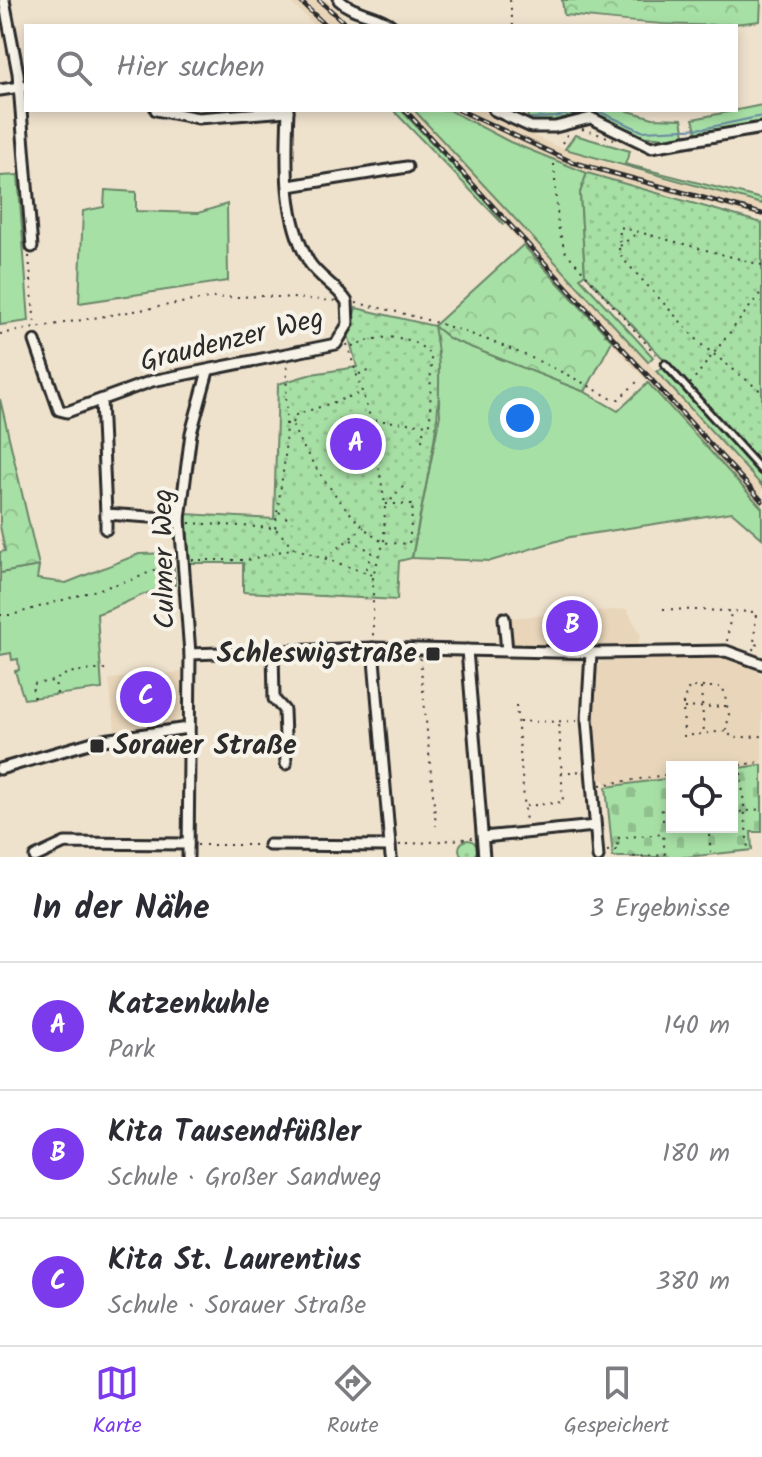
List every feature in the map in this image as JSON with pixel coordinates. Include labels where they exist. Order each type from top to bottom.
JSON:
[{"type":"street","points":[[4,0],[22,86],[32,247]]},
{"type":"street","points":[[339,0],[357,13],[379,18],[389,24]]},
{"type":"street","points":[[0,90],[22,86]]},
{"type":"street","points":[[166,112],[198,118],[266,112]]},
{"type":"street","name":"Graudenzer Weg","points":[[35,341],[59,410],[67,412],[152,381],[336,344],[348,324],[347,302],[310,263],[296,230],[289,186],[288,112]]},
{"type":"street","points":[[498,112],[531,127],[591,118],[651,147],[762,128]]},
{"type":"street","points":[[289,186],[407,167]]},
{"type":"street","name":"Culmer Weg","points":[[188,857],[190,654],[180,521],[191,433],[208,371]]},
{"type":"street","points":[[101,400],[106,529]]},
{"type":"street","points":[[106,514],[180,521]]},
{"type":"street","points":[[504,618],[507,651]]},
{"type":"street","points":[[190,654],[373,648],[591,653],[726,651],[762,664]]},
{"type":"street","points":[[269,845],[306,852],[390,852],[373,648]]},
{"type":"street","points":[[273,650],[274,699],[284,710],[286,764]]},
{"type":"street","points":[[467,650],[484,857]]},
{"type":"street","points":[[591,653],[587,720],[598,855]]},
{"type":"street","points":[[0,769],[96,741],[188,728]]},
{"type":"street","points":[[483,837],[595,826]]},
{"type":"street","points":[[35,857],[65,843],[188,844]]},
{"type":"lane","points":[[663,362],[762,471]]},
{"type":"path","points":[[510,0],[513,24]]},
{"type":"path","points":[[577,129],[615,140]]},
{"type":"path","points":[[562,143],[572,131]]},
{"type":"path","points":[[554,164],[558,226],[565,251],[663,362]]},
{"type":"path","points":[[762,265],[620,227],[619,247],[623,259],[713,356],[762,392]]},
{"type":"path","points":[[619,247],[638,232]]},
{"type":"path","points":[[32,247],[29,254],[30,301],[35,327]]},
{"type":"path","points":[[687,388],[762,291]]},
{"type":"path","points":[[0,334],[210,298],[263,296],[347,302],[393,310],[451,327],[531,358],[612,399],[619,399],[640,379]]},
{"type":"path","points":[[350,346],[390,336],[424,348],[431,356],[430,425],[371,420]]},
{"type":"path","points":[[341,338],[350,346],[371,420],[385,504],[384,542],[373,575],[373,648]]},
{"type":"path","points":[[275,528],[286,424],[287,356]]},
{"type":"path","points":[[358,374],[369,371]]},
{"type":"path","points":[[292,424],[296,415],[363,392]]},
{"type":"path","points":[[286,424],[292,424]]},
{"type":"path","points":[[292,424],[320,472],[364,527],[384,542],[409,544],[413,504],[385,504]]},
{"type":"path","points":[[422,441],[424,425]]},
{"type":"path","points":[[391,502],[406,483]]},
{"type":"path","points":[[278,511],[292,522]]},
{"type":"path","points":[[180,521],[275,528],[294,548],[373,575]]},
{"type":"path","points":[[325,559],[364,527]]},
{"type":"path","points":[[350,540],[372,552],[365,572]]},
{"type":"path","points":[[0,615],[12,615],[137,578],[163,564],[183,559],[247,560],[294,548]]},
{"type":"path","points":[[663,609],[756,612],[752,658]]},
{"type":"path","points":[[726,651],[731,610]]},
{"type":"path","points":[[754,644],[762,645]]},
{"type":"path","points":[[419,649],[436,826]]},
{"type":"path","points":[[34,698],[32,684],[55,681],[72,670],[105,669]]},
{"type":"path","points":[[55,681],[57,694]]},
{"type":"path","points":[[701,686],[704,734]]},
{"type":"path","points":[[701,686],[723,687],[730,727],[726,731],[684,736],[686,691],[701,686]]},
{"type":"path","points":[[516,705],[527,833]]},
{"type":"path","points":[[683,708],[727,706]]},
{"type":"path","points":[[517,722],[587,720]]},
{"type":"path","points":[[525,806],[563,802],[559,721]]},
{"type":"path","points":[[726,731],[733,738],[762,736]]},
{"type":"path","points":[[738,765],[762,762]]},
{"type":"path","points":[[560,773],[589,771]]},
{"type":"path","points":[[741,773],[748,849]]},
{"type":"path","points":[[591,786],[666,775]]},
{"type":"path","points":[[661,811],[666,808]]},
{"type":"path","points":[[738,812],[762,809]]},
{"type":"path","points":[[662,820],[666,820]]},
{"type":"path","points":[[709,833],[711,852]]},
{"type":"path","points":[[598,855],[618,850],[617,838],[663,834],[665,855],[633,854],[633,857]]},
{"type":"path","points":[[390,852],[483,837]]},
{"type":"path","points":[[188,844],[269,845]]},
{"type":"shaded area","points":[[288,0],[326,0],[352,24],[313,24]]},
{"type":"shaded area","points":[[402,112],[416,112],[762,486],[762,508]]},
{"type":"shaded area","points":[[453,112],[486,112],[551,144],[613,165],[762,204],[762,218],[587,173],[510,142]]},
{"type":"shaded area","points":[[627,609],[641,636],[636,646],[509,644],[506,618]]},
{"type":"shaded area","points":[[726,658],[747,664],[762,675],[762,765],[738,768],[738,761],[666,761],[666,779],[606,787],[605,780],[596,780],[593,711],[597,666],[602,661]]},
{"type":"shaded area","points":[[182,672],[181,715],[177,721],[115,730],[109,679]]},
{"type":"green space","points":[[562,0],[761,0],[760,21],[735,24],[670,24],[564,15]]},
{"type":"green space","points":[[762,105],[762,124],[698,136],[693,119]]},
{"type":"green space","points":[[395,112],[403,112],[487,202],[504,225]]},
{"type":"green space","points":[[416,112],[453,112],[510,142],[587,173],[580,193],[585,274],[580,278],[653,357],[648,362]]},
{"type":"green space","points":[[527,112],[632,112],[653,118],[682,119],[685,135],[681,139],[641,138],[604,118],[590,115],[545,124],[529,121]]},
{"type":"green space","points":[[575,135],[630,151],[625,164],[762,199],[762,204],[565,149]]},
{"type":"green space","points":[[587,173],[762,223],[762,466],[585,274],[580,193]]},
{"type":"green space","points":[[18,175],[29,321],[0,325],[0,176]]},
{"type":"green space","points":[[105,190],[136,192],[136,211],[198,213],[227,204],[228,281],[79,303],[83,211],[104,207]]},
{"type":"green space","points":[[523,245],[612,341],[585,392],[450,339],[434,326]]},
{"type":"green space","points":[[356,308],[434,326],[439,385],[434,442],[412,558],[399,561],[397,600],[243,592],[243,563],[190,563],[186,514],[274,519],[278,384],[312,374],[357,367],[348,334]]},
{"type":"green space","points":[[434,326],[450,339],[585,392],[618,411],[648,383],[762,508],[762,538],[732,512],[570,537],[491,561],[412,558],[440,415]]},
{"type":"green space","points":[[663,368],[762,475],[762,486],[656,371]]},
{"type":"green space","points":[[0,399],[39,566],[0,573],[0,552],[5,551],[0,526]]},
{"type":"green space","points":[[173,553],[175,585],[97,614],[102,689],[24,699],[15,671],[19,670],[18,659],[12,660],[11,653],[0,655],[0,573],[39,566],[37,579],[66,583],[139,554]]},
{"type":"green space","points":[[762,765],[762,832],[751,832],[752,850],[687,857],[613,857],[606,787],[666,779],[666,833],[738,833],[738,768]]},
{"type":"green space","points":[[464,840],[472,840],[477,845],[474,857],[462,857],[459,853],[459,845]]},
{"type":"waterway","points":[[530,118],[578,112]]},
{"type":"waterway","points":[[600,112],[642,131],[706,128],[762,116]]},
{"type":"railway","points":[[299,0],[324,24]]},
{"type":"railway","points":[[319,0],[346,24]]},
{"type":"railway","points":[[407,112],[762,501]]},
{"type":"railway","points":[[463,112],[572,162],[762,214]]},
{"type":"place","name":"Katzenkuhle","points":[[356,444]]},
{"type":"place","name":"Kita Tausendfüßler","points":[[572,626]]},
{"type":"place","name":"Schleswigstraße","points":[[433,654]]},
{"type":"place","name":"Kita St. Laurentius","points":[[146,697]]},
{"type":"place","name":"Sorauer Straße","points":[[97,746]]}]
